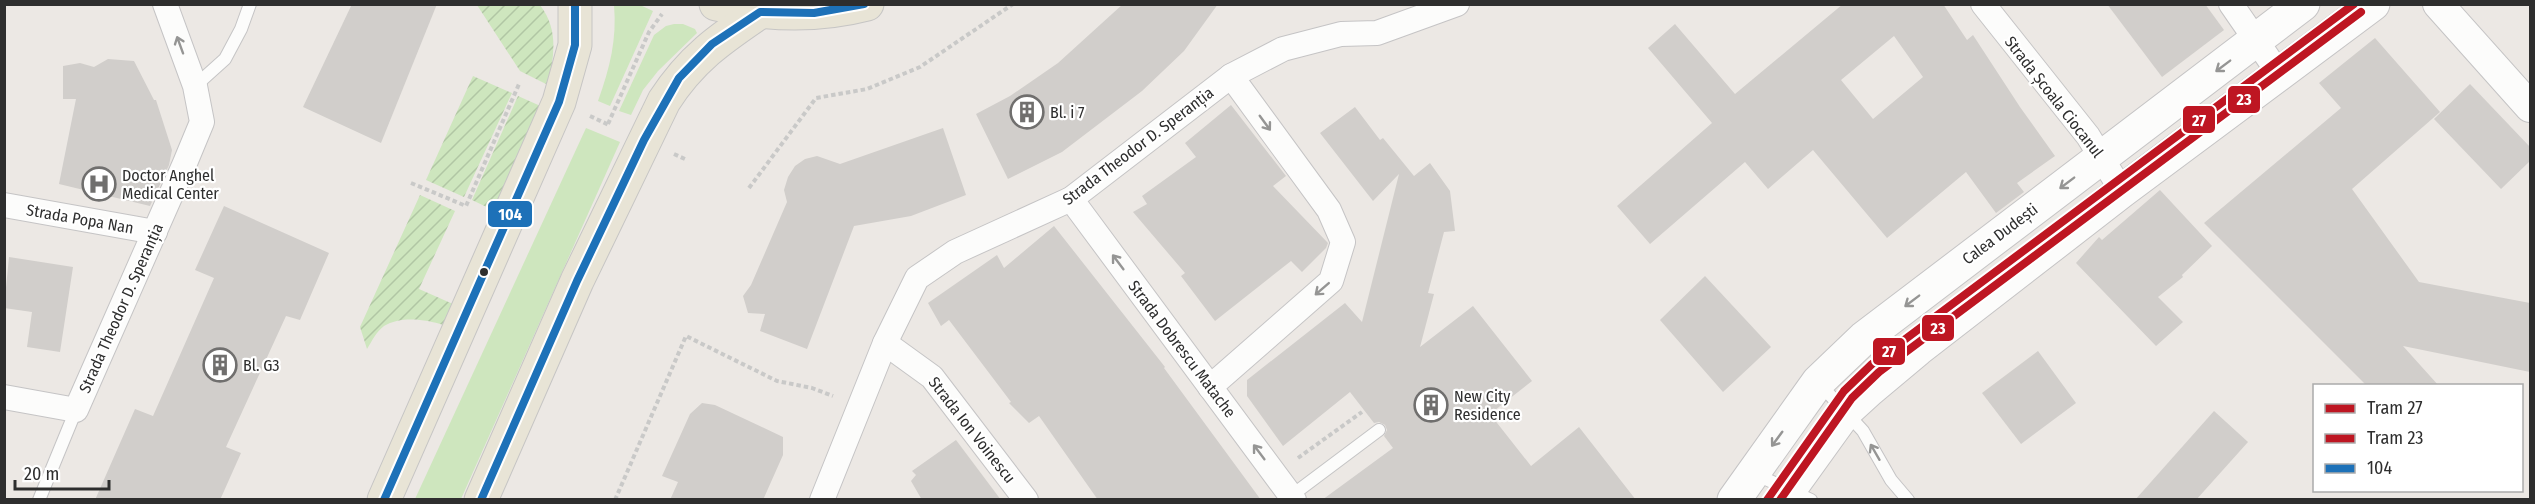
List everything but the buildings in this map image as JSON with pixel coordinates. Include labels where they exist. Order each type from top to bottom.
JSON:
[{"type":"main road","points":[[384,500],[559,102],[575,45],[575,4]]},
{"type":"main road","points":[[716,4],[760,12],[814,13],[867,4]]},
{"type":"main road","name":"Calea Dudești","points":[[1734,500],[1818,382],[1864,338],[2303,4]]},
{"type":"main road","points":[[1794,496],[1846,411],[1918,349],[2122,191],[2373,4]]},
{"type":"main road","points":[[482,500],[577,281],[664,100],[679,78],[704,52],[760,12]]},
{"type":"street","name":"Strada Theodor D. Speranția","points":[[76,410],[202,122],[195,86],[165,4]]},
{"type":"street","name":"Strada Theodor D. Speranția","points":[[822,500],[885,343],[917,278],[955,252],[1071,199],[1231,76],[1283,49],[1341,34],[1377,33],[1456,4]]},
{"type":"street","name":"Strada Școala Ciocanul","points":[[1983,4],[2088,136],[2122,191]]},
{"type":"street","points":[[2231,4],[2280,75]]},
{"type":"street","points":[[2438,4],[2530,107]]},
{"type":"street","points":[[1210,387],[1331,281],[1343,243],[1329,210],[1231,76]]},
{"type":"street","name":"Strada Dobrescu Matache","points":[[1071,199],[1292,498]]},
{"type":"street","name":"Strada Popa Nan","points":[[4,205],[155,232]]},
{"type":"street","name":"Strada Ion Voinescu","points":[[885,343],[932,377],[1026,500]]},
{"type":"street","points":[[4,397],[76,410]]},
{"type":"lane","points":[[195,86],[225,59],[250,4]]},
{"type":"lane","points":[[1818,382],[1863,431],[1891,480],[1908,500]]},
{"type":"lane","points":[[39,500],[76,410]]},
{"type":"lane","points":[[1292,498],[1379,430]]},
{"type":"lane","points":[[1752,473],[1794,496]]},
{"type":"path","points":[[750,188],[816,98],[867,89],[920,67],[1013,4]]},
{"type":"path","points":[[608,124],[649,32],[662,14]]},
{"type":"path","points":[[411,183],[465,206],[519,84]]},
{"type":"path","points":[[590,116],[617,128]]},
{"type":"path","points":[[615,500],[686,336],[777,381],[812,388],[859,405]]},
{"type":"path","points":[[1275,475],[1364,410]]},
{"type":"green space","points":[[477,5],[540,5],[550,24],[553,44],[548,85],[520,71]]},
{"type":"green space","points":[[614,5],[640,5],[653,11],[610,106],[598,101],[612,53]]},
{"type":"green space","points":[[683,24],[695,29],[697,33],[658,71],[643,90],[631,115],[619,111],[654,35],[666,26]]},
{"type":"green space","points":[[473,76],[512,93],[464,197],[426,180]]},
{"type":"green space","points":[[518,96],[545,108],[499,213],[472,200]]},
{"type":"green space","points":[[586,128],[620,142],[461,499],[415,499]]},
{"type":"green space","points":[[420,195],[455,211],[419,289],[453,304],[443,325],[413,319],[390,323],[379,331],[367,349],[360,327]]},
{"type":"tram line","name":"27","points":[[1767,500],[1844,391],[1872,364],[2354,4]]},
{"type":"tram line","name":"23","points":[[1780,500],[1852,398],[1879,372],[2361,12]]},
{"type":"transit line","name":"104","points":[[384,500],[559,102],[575,45],[575,4]]},
{"type":"transit line","name":"104","points":[[481,500],[577,281],[644,140],[679,78],[712,44],[760,12],[814,13],[864,4]]},
{"type":"place","name":"Bl. i 7","points":[[1027,112]]},
{"type":"place","name":"Doctor Anghel Medical Center","points":[[99,184]]},
{"type":"place","name":"Bl. G3","points":[[220,365]]},
{"type":"place","name":"New City Residence","points":[[1431,405]]}]
